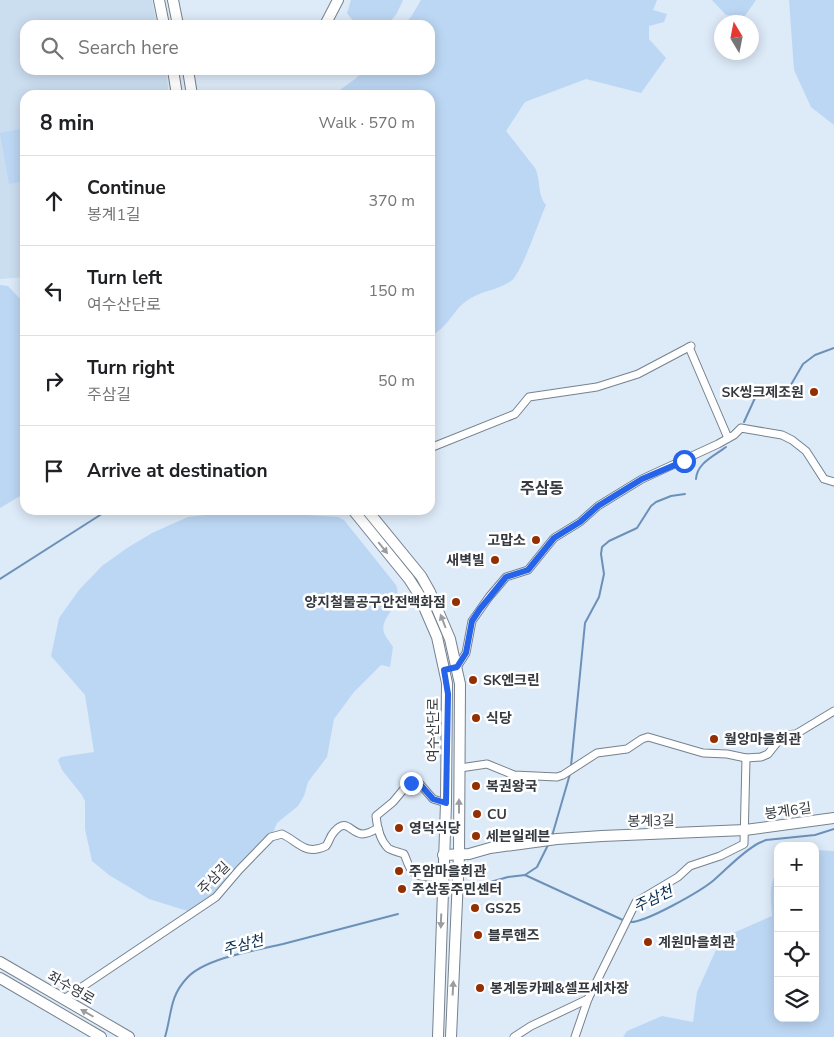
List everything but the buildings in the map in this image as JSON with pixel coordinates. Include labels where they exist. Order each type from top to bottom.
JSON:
[{"type":"street","points":[[159,0],[163,20]]},
{"type":"street","points":[[173,0],[177,20]]},
{"type":"street","points":[[328,20],[338,0]]},
{"type":"street","points":[[334,20],[343,0]]},
{"type":"street","points":[[174,75],[176,90]]},
{"type":"street","points":[[189,75],[191,90]]},
{"type":"street","points":[[435,446],[515,414],[529,397],[597,387],[630,377],[690,346],[728,438]]},
{"type":"street","points":[[444,670],[457,667],[466,653],[472,621],[506,577],[528,570],[554,538],[580,522],[598,506],[642,479],[692,458],[743,428],[782,435],[802,447],[824,479],[834,482]]},
{"type":"street","name":"여수산단로","points":[[357,515],[409,579],[418,593],[434,628],[448,694],[438,1037]]},
{"type":"street","name":"여수산단로","points":[[371,515],[426,583],[443,621],[457,667],[460,694],[459,855],[450,1037]]},
{"type":"street","points":[[460,768],[487,764],[518,775],[556,777],[563,775],[597,753],[627,749],[642,739],[648,738],[698,752],[731,754],[746,758],[766,756],[785,735],[796,734],[834,711]]},
{"type":"street","points":[[575,1037],[588,999],[629,914],[638,900],[678,877],[690,866],[743,846],[745,840],[746,758]]},
{"type":"street","points":[[443,877],[420,877],[415,875],[408,866],[405,856],[389,848],[378,828],[377,813],[393,802],[409,784],[419,783],[433,799],[446,803]]},
{"type":"street","name":"봉계6길","points":[[745,830],[834,818]]},
{"type":"street","name":"주삼길","points":[[64,999],[216,897],[239,870],[274,836],[284,834],[305,849],[313,850],[326,846],[334,832],[343,826],[346,825],[356,832],[363,834],[378,828]]},
{"type":"street","name":"봉계3길","points":[[459,855],[557,839],[745,830]]},
{"type":"street","points":[[443,855],[459,855]]},
{"type":"street","name":"좌수영로","points":[[0,962],[129,1037]]},
{"type":"street","name":"좌수영로","points":[[0,978],[101,1037]]},
{"type":"street","points":[[514,1037],[530,1026],[588,999]]},
{"type":"shaded area","points":[[0,0],[152,0],[156,20],[20,20],[20,75],[167,75],[168,90],[20,90],[20,277],[0,279]]},
{"type":"shaded area","points":[[351,0],[403,0],[392,20],[352,20],[347,13]]},
{"type":"shaded area","points":[[421,0],[657,0],[653,10],[667,14],[664,22],[649,26],[649,39],[666,58],[641,93],[586,79],[525,102],[506,131],[535,168],[541,197],[546,205],[520,268],[511,281],[470,298],[460,306],[442,328],[435,333],[435,90],[340,90],[359,75],[435,75],[435,20],[408,20]]},
{"type":"shaded area","points":[[712,0],[756,0],[745,15],[726,15]]},
{"type":"shaded area","points":[[789,0],[834,0],[834,125],[811,107],[794,70]]},
{"type":"shaded area","points":[[20,129],[20,182],[9,184],[0,133]]},
{"type":"shaded area","points":[[0,285],[8,286],[20,299],[20,496],[0,508]]},
{"type":"shaded area","points":[[206,515],[307,515],[338,517],[344,520],[396,585],[398,592],[397,599],[383,627],[385,635],[393,647],[390,667],[381,665],[354,692],[334,719],[327,757],[308,782],[304,796],[298,806],[277,823],[271,837],[216,897],[194,913],[149,899],[109,875],[92,861],[85,829],[85,801],[62,770],[58,760],[61,757],[94,752],[85,695],[51,656],[59,618],[79,590],[102,566],[152,533],[188,517]]},
{"type":"shaded area","points":[[819,850],[834,851],[834,1037],[623,1037],[627,1031],[662,1016],[693,1022],[697,992],[715,952],[724,939],[733,933],[772,916],[771,886],[774,878],[774,1022],[819,1022]]},
{"type":"waterway","points":[[744,422],[755,398],[760,395],[778,397],[785,395],[803,364],[815,355],[834,348]]},
{"type":"waterway","points":[[696,479],[697,473],[703,464],[726,447]]},
{"type":"waterway","points":[[571,766],[585,623],[599,597],[604,574],[601,554],[602,547],[609,541],[637,528],[651,506],[656,502],[671,496],[685,494]]},
{"type":"waterway","points":[[0,579],[100,515]]},
{"type":"waterway","points":[[552,836],[570,774]]},
{"type":"waterway","name":"주삼천","points":[[630,922],[660,912],[698,891],[759,843],[766,840],[815,835],[834,829]]},
{"type":"waterway","points":[[525,875],[537,867],[548,845]]},
{"type":"waterway","name":"주삼천","points":[[473,887],[508,877],[525,875],[625,921]]},
{"type":"waterway","name":"주삼천","points":[[165,1037],[177,992],[187,978],[206,965],[246,952],[398,914]]},
{"type":"place","name":"SK씽크제조원","points":[[814,392]]},
{"type":"place","name":"고맙소","points":[[536,540]]},
{"type":"place","name":"새벽빌","points":[[495,560]]},
{"type":"place","name":"양지철물공구안전백화점","points":[[456,602]]},
{"type":"place","name":"SK엔크린","points":[[473,680]]},
{"type":"place","name":"식당","points":[[476,718]]},
{"type":"place","name":"월앙마을회관","points":[[714,739]]},
{"type":"place","name":"복권왕국","points":[[476,786]]},
{"type":"place","name":"CU","points":[[477,814]]},
{"type":"place","name":"영덕식당","points":[[399,828]]},
{"type":"place","name":"세븐일레븐","points":[[476,836]]},
{"type":"place","name":"주암마을회관","points":[[399,871]]},
{"type":"place","name":"주삼동주민센터","points":[[402,889]]},
{"type":"place","name":"GS25","points":[[475,908]]},
{"type":"place","name":"블루핸즈","points":[[478,935]]},
{"type":"place","name":"계원마을회관","points":[[648,942]]},
{"type":"place","name":"봉계동카페&셀프세차장","points":[[480,988]]},
{"type":"district","name":"주삼동","points":[[542,489]]},
{"type":"route","points":[[411,783],[419,783],[433,799],[446,803],[448,694],[444,670],[457,667],[464,657],[471,624],[489,597],[506,577],[528,570],[554,538],[580,522],[598,506],[642,479],[684,461]]}]
